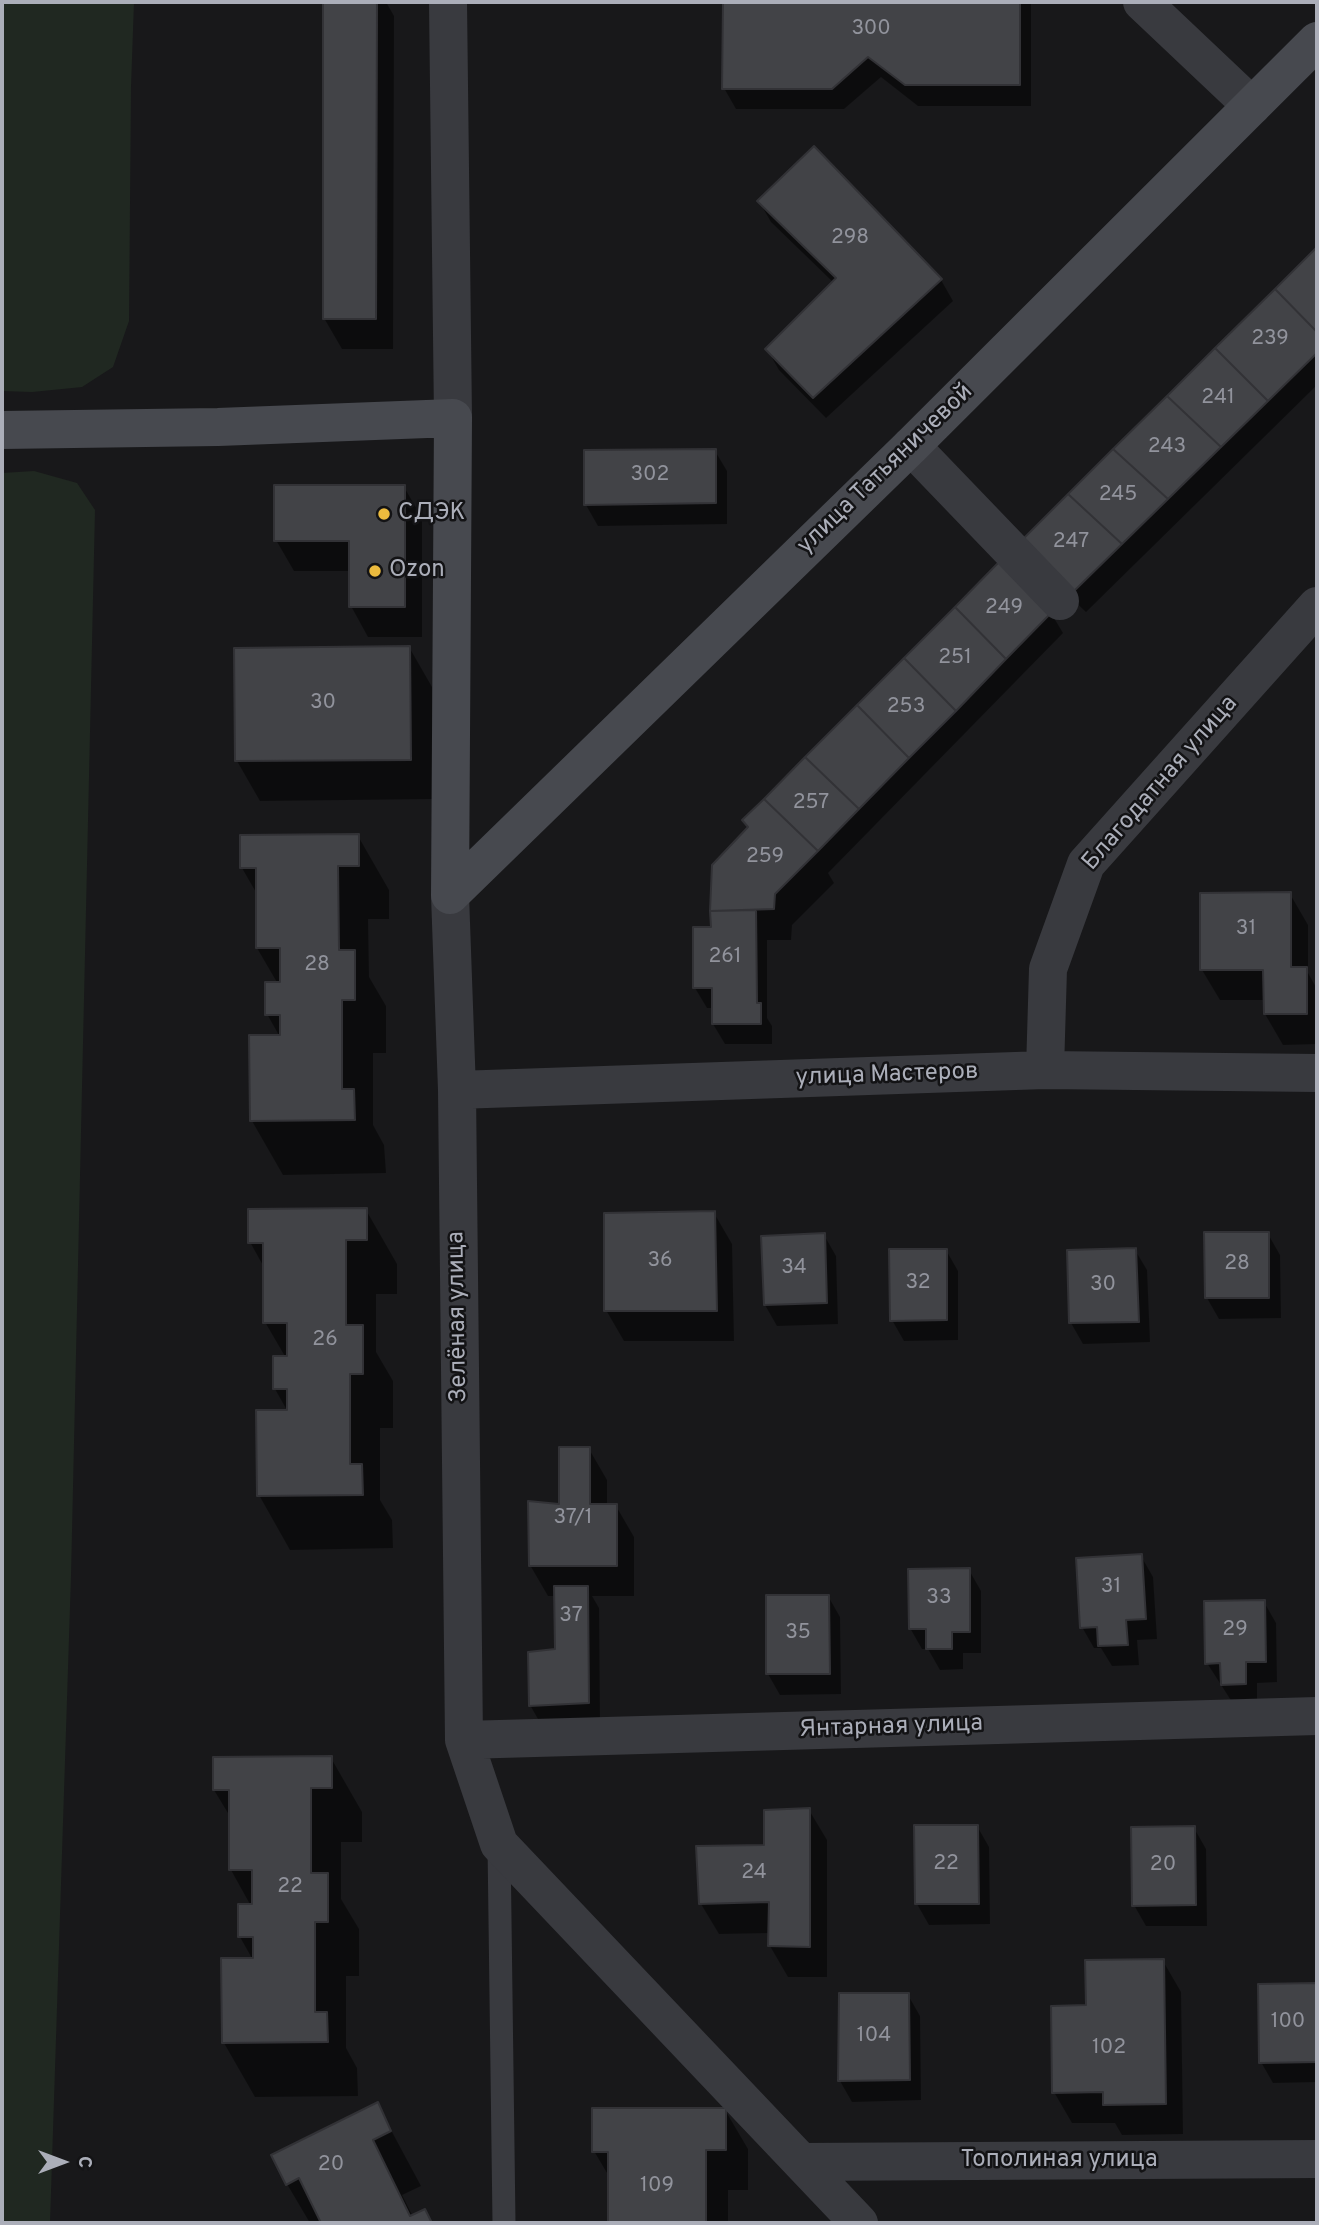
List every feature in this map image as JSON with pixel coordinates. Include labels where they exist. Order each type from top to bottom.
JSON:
[{"type":"street","points":[[448,2],[453,418],[450,895]]},
{"type":"street","points":[[1142,2],[1252,106]]},
{"type":"street","name":"улица Татьяничевой","points":[[450,895],[911,446],[1317,41]]},
{"type":"street","points":[[2,430],[218,427],[453,418]]},
{"type":"street","points":[[911,446],[1060,601]]},
{"type":"street","name":"Благодатная улица","points":[[1045,1070],[1048,969],[1086,864],[1317,606]]},
{"type":"street","name":"Зелёная улица","points":[[450,895],[457,1090],[464,1740],[499,1844]]},
{"type":"street","name":"улица Мастеров","points":[[457,1090],[1045,1070],[1317,1073]]},
{"type":"street","name":"Янтарная улица","points":[[464,1740],[1317,1716]]},
{"type":"street","points":[[499,1844],[859,2223]]},
{"type":"street","name":"Тополиная улица","points":[[801,2162],[1317,2159]]},
{"type":"lane","points":[[499,1844],[504,2223]]},
{"type":"shaded area","points":[[2,2],[134,2],[129,321],[113,367],[82,387],[32,392],[2,391]]},
{"type":"shaded area","points":[[34,471],[77,483],[95,510],[71,1576],[50,2223],[2,2223],[2,473]]},
{"type":"building","points":[[323,2],[377,2],[376,319],[323,319]]},
{"type":"building","points":[[723,2],[1020,2],[1020,85],[905,85],[868,57],[832,89],[722,89]]},
{"type":"building","points":[[814,146],[942,279],[813,398],[765,349],[836,278],[757,201]]},
{"type":"building","points":[[1317,247],[1317,332],[1275,289]]},
{"type":"building","points":[[1275,289],[1317,332],[1317,353],[1268,401],[1215,348]]},
{"type":"building","points":[[1215,348],[1268,401],[1221,447],[1167,396]]},
{"type":"building","points":[[1167,396],[1221,447],[1168,499],[1113,449]]},
{"type":"building","points":[[716,449],[716,503],[584,505],[584,450]]},
{"type":"building","points":[[1113,449],[1168,499],[1122,544],[1068,494]]},
{"type":"building","points":[[274,485],[405,485],[405,607],[349,607],[349,541],[274,541]]},
{"type":"building","points":[[1068,494],[1122,544],[1073,592],[1020,542]]},
{"type":"building","points":[[1000,561],[1052,612],[1006,659],[955,607]]},
{"type":"building","points":[[955,607],[1006,659],[956,711],[904,658]]},
{"type":"building","points":[[410,646],[411,760],[235,761],[234,648]]},
{"type":"building","points":[[904,658],[956,711],[909,758],[857,705]]},
{"type":"building","points":[[857,705],[909,758],[859,809],[805,757]]},
{"type":"building","points":[[805,757],[859,809],[818,851],[764,799]]},
{"type":"building","points":[[764,799],[818,851],[775,894],[774,909],[710,911],[712,865],[748,827],[742,820]]},
{"type":"building","points":[[359,834],[359,866],[338,866],[339,950],[355,950],[355,1000],[342,1000],[342,1089],[354,1089],[355,1120],[250,1121],[249,1035],[280,1035],[280,1015],[265,1015],[265,982],[280,982],[280,948],[256,948],[256,868],[240,868],[240,835]]},
{"type":"building","points":[[1291,892],[1291,967],[1307,967],[1307,1014],[1264,1014],[1263,970],[1200,970],[1200,893]]},
{"type":"building","points":[[756,910],[757,1003],[761,1003],[761,1024],[712,1024],[712,988],[693,988],[693,927],[711,927],[710,911]]},
{"type":"building","points":[[367,1208],[367,1240],[346,1240],[346,1325],[363,1325],[363,1374],[350,1374],[350,1464],[362,1464],[363,1495],[257,1496],[256,1410],[287,1410],[287,1389],[273,1389],[273,1356],[287,1356],[287,1323],[263,1323],[263,1243],[248,1243],[248,1209]]},
{"type":"building","points":[[715,1211],[717,1311],[604,1311],[604,1213]]},
{"type":"building","points":[[1204,1232],[1269,1232],[1269,1298],[1205,1298]]},
{"type":"building","points":[[825,1233],[827,1303],[764,1305],[761,1236]]},
{"type":"building","points":[[1136,1248],[1139,1322],[1069,1323],[1067,1250]]},
{"type":"building","points":[[889,1249],[947,1249],[947,1320],[890,1321]]},
{"type":"building","points":[[559,1447],[590,1447],[590,1504],[617,1504],[617,1566],[529,1566],[528,1501],[559,1504]]},
{"type":"building","points":[[1142,1554],[1146,1619],[1126,1620],[1128,1645],[1098,1646],[1097,1627],[1080,1628],[1076,1558]]},
{"type":"building","points":[[970,1568],[970,1632],[952,1632],[952,1649],[926,1649],[926,1629],[909,1629],[908,1569]]},
{"type":"building","points":[[554,1586],[588,1586],[589,1703],[529,1706],[528,1652],[555,1649]]},
{"type":"building","points":[[766,1595],[829,1595],[830,1674],[766,1674]]},
{"type":"building","points":[[1265,1600],[1266,1662],[1246,1662],[1246,1684],[1221,1685],[1220,1663],[1205,1664],[1204,1601]]},
{"type":"building","points":[[332,1756],[332,1788],[311,1788],[311,1873],[328,1873],[328,1922],[315,1922],[315,2012],[327,2012],[328,2042],[222,2043],[221,1958],[253,1958],[253,1937],[238,1937],[238,1904],[252,1904],[252,1870],[229,1870],[229,1790],[213,1790],[213,1757]]},
{"type":"building","points":[[810,1808],[810,1947],[768,1946],[769,1902],[699,1904],[696,1846],[764,1845],[764,1810]]},
{"type":"building","points":[[914,1825],[978,1825],[979,1904],[915,1904]]},
{"type":"building","points":[[1195,1826],[1196,1905],[1132,1906],[1131,1827]]},
{"type":"building","points":[[1164,1959],[1166,2104],[1103,2105],[1103,2092],[1052,2093],[1051,2006],[1086,2005],[1085,1960]]},
{"type":"building","points":[[1317,1983],[1317,2062],[1259,2063],[1258,1984]]},
{"type":"building","points":[[839,1993],[909,1993],[910,2080],[838,2081]]},
{"type":"building","points":[[378,2102],[391,2131],[373,2140],[410,2216],[425,2209],[432,2223],[321,2223],[299,2178],[286,2185],[271,2155]]},
{"type":"building","points":[[592,2108],[726,2108],[726,2150],[706,2150],[706,2223],[608,2223],[608,2152],[592,2152]]},
{"type":"place","name":"СДЭК","points":[[384,514]]},
{"type":"place","name":"Ozon","points":[[375,571]]}]
